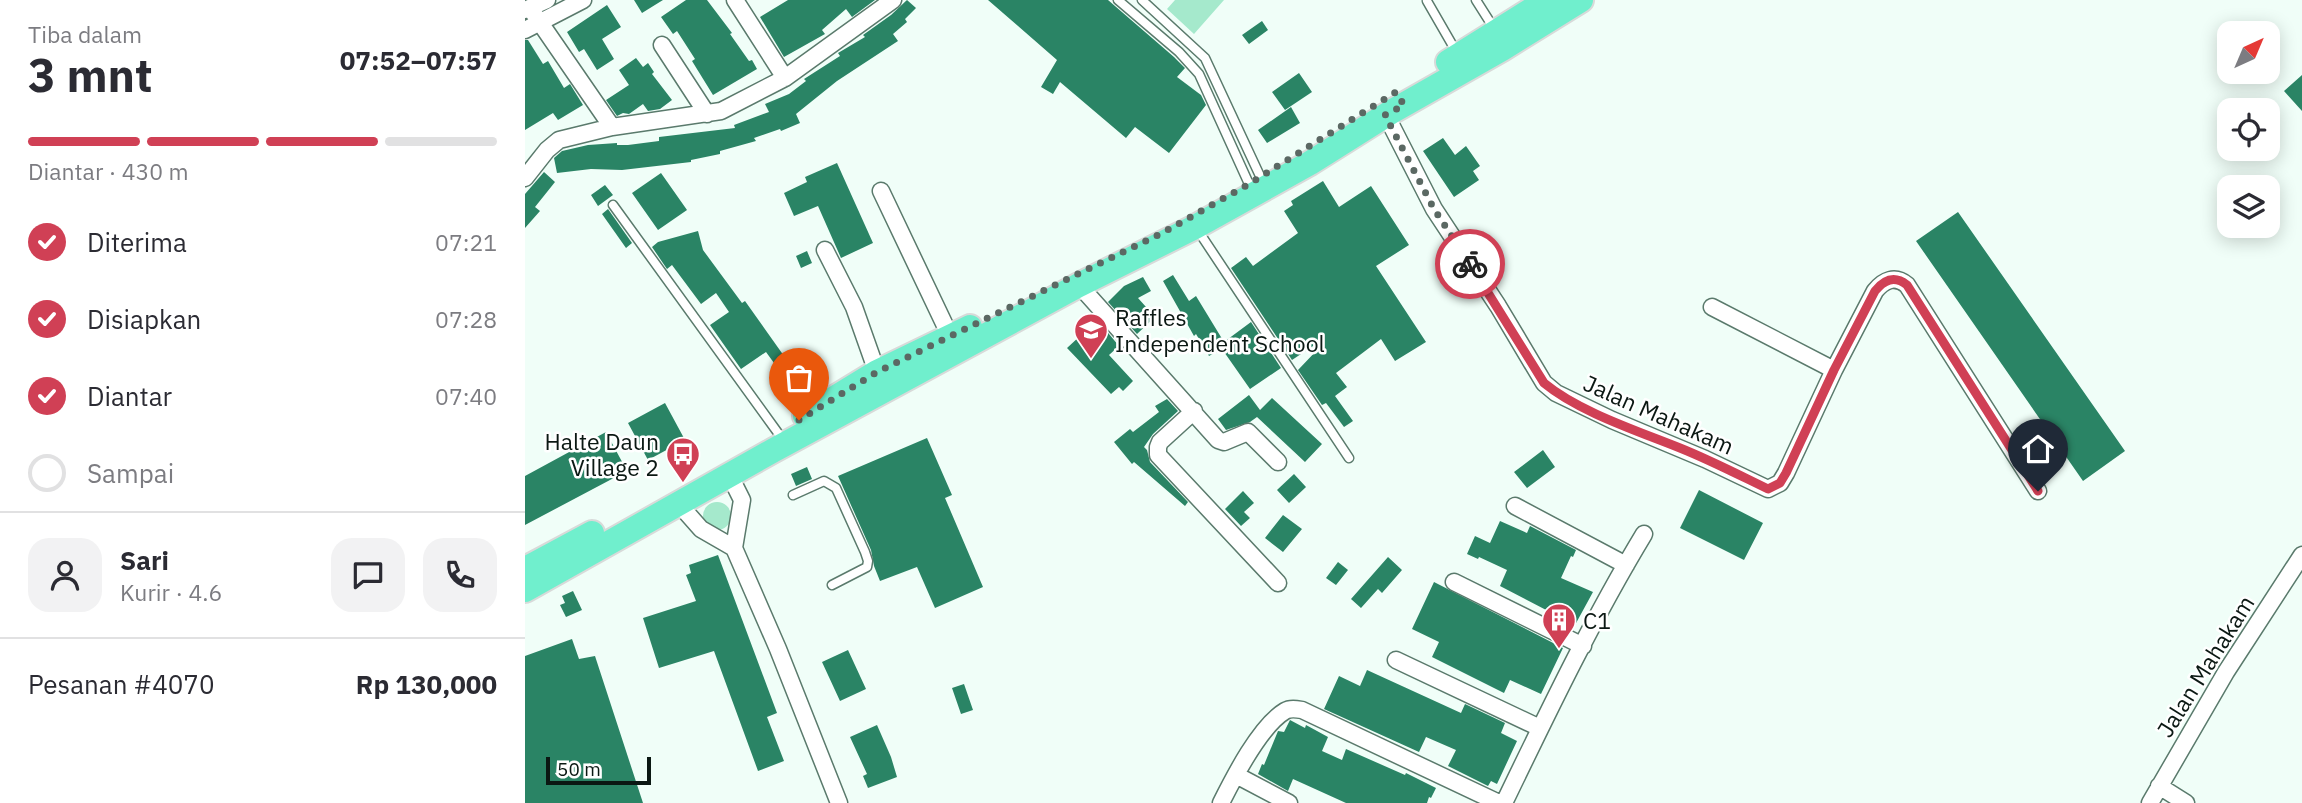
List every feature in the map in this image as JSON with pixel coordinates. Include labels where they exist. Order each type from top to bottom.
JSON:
[{"type":"main road","points":[[525,569],[674,497],[1195,227],[1310,163],[1495,30],[1547,0]]},
{"type":"main road","points":[[727,469],[778,433],[877,372],[1164,232],[1254,180],[1502,49],[1581,0]]},
{"type":"main road","points":[[525,590],[674,497]]},
{"type":"street","points":[[547,0],[528,9],[532,27],[612,127]]},
{"type":"street","points":[[532,27],[583,0]]},
{"type":"street","points":[[735,0],[785,78]]},
{"type":"street","points":[[527,170],[559,140],[612,127],[721,111],[785,78],[893,0]]},
{"type":"street","points":[[662,45],[707,114]]},
{"type":"street","name":"Jalan Mahakam","points":[[1395,104],[1434,209],[1498,306],[1544,383],[1556,393],[1612,420],[1705,458],[1768,489],[1780,483],[1786,473],[1834,370],[1875,291],[1882,283],[1893,279],[1901,280],[1907,285],[2038,491]]},
{"type":"street","points":[[881,191],[950,336]]},
{"type":"street","points":[[825,250],[854,307],[877,372]]},
{"type":"street","points":[[1079,285],[1218,440],[1224,442],[1248,432],[1278,461]]},
{"type":"street","points":[[1712,307],[1834,370]]},
{"type":"street","points":[[1194,411],[1160,442],[1158,456],[1278,583]]},
{"type":"street","points":[[727,469],[742,500],[734,548],[778,649],[839,803]]},
{"type":"street","points":[[674,497],[701,529],[734,548]]},
{"type":"street","points":[[1515,506],[1626,565]]},
{"type":"street","points":[[1504,803],[1540,728],[1644,534]]},
{"type":"street","name":"Jalan Mahakam","points":[[2150,803],[2226,673],[2302,555]]},
{"type":"street","points":[[1454,582],[1583,646]]},
{"type":"street","points":[[1397,660],[1540,728]]},
{"type":"street","points":[[1221,803],[1263,733],[1286,711],[1294,709],[1302,710],[1499,803]]},
{"type":"street","points":[[1236,775],[1289,803]]},
{"type":"street","points":[[2159,786],[2186,803]]},
{"type":"lane","points":[[1118,0],[1182,55],[1199,74],[1254,180]]},
{"type":"lane","points":[[1142,0],[1205,58],[1254,180]]},
{"type":"lane","points":[[1476,0],[1495,30]]},
{"type":"lane","points":[[1427,1],[1459,55]]},
{"type":"lane","points":[[1182,55],[1190,46]]},
{"type":"lane","points":[[1202,80],[1213,75]]},
{"type":"lane","points":[[613,205],[778,433]]},
{"type":"lane","points":[[1195,227],[1349,458]]},
{"type":"lane","points":[[793,495],[824,481],[832,484],[865,552],[867,567],[832,585]]},
{"type":"green space","points":[[1175,0],[1224,0],[1194,34],[1167,9]]},
{"type":"green space","points":[[717,502],[727,506],[731,516],[727,526],[717,530],[707,526],[703,516],[707,506]]},
{"type":"building","points":[[634,0],[663,0],[642,13]]},
{"type":"building","points":[[686,0],[707,0],[757,69],[713,95],[677,31],[673,34],[661,17]]},
{"type":"building","points":[[788,0],[875,0],[852,17],[846,9],[822,30],[825,34],[784,57],[760,17]]},
{"type":"building","points":[[907,0],[916,8],[905,19],[907,22],[893,34],[898,41],[837,81],[796,114],[800,123],[754,138],[756,141],[720,151],[720,154],[691,162],[622,170],[591,169],[557,173],[554,158],[562,151],[588,145],[628,145],[659,141],[659,137],[735,128],[734,125],[769,112],[765,104],[789,94],[806,81],[804,79],[840,56],[838,53],[865,37],[863,35]]},
{"type":"building","points":[[988,0],[1108,0],[1185,68],[1177,77],[1201,95],[1206,105],[1169,153],[1135,127],[1126,138],[1060,82],[1053,94],[1041,87],[1057,60]]},
{"type":"building","points":[[607,5],[621,27],[602,39],[614,59],[597,70],[584,49],[579,52],[567,32]]},
{"type":"building","points":[[1262,21],[1268,30],[1249,44],[1242,35]]},
{"type":"building","points":[[525,40],[528,40],[543,64],[548,61],[564,88],[570,84],[583,105],[558,120],[553,113],[525,130]]},
{"type":"building","points":[[636,58],[643,67],[648,63],[654,72],[652,74],[672,100],[660,109],[648,111],[643,104],[629,114],[617,116],[606,100],[629,85],[619,70]]},
{"type":"building","points":[[1299,73],[1312,92],[1285,110],[1272,92]]},
{"type":"building","points":[[2302,75],[2302,111],[2284,91]]},
{"type":"building","points":[[1291,107],[1300,123],[1267,143],[1258,130]]},
{"type":"building","points":[[1443,138],[1455,155],[1466,146],[1480,166],[1473,171],[1479,180],[1454,197],[1423,151]]},
{"type":"building","points":[[837,163],[873,243],[841,258],[818,206],[794,216],[784,193],[807,182],[805,177]]},
{"type":"building","points":[[544,172],[555,182],[535,207],[540,211],[525,228],[525,194]]},
{"type":"building","points":[[661,173],[687,210],[658,230],[632,193]]},
{"type":"building","points":[[1323,181],[1339,207],[1371,186],[1409,245],[1376,266],[1426,342],[1395,361],[1381,339],[1336,373],[1347,387],[1335,396],[1353,421],[1344,427],[1326,403],[1322,405],[1298,370],[1319,348],[1316,344],[1292,360],[1231,268],[1246,257],[1253,266],[1298,233],[1284,211],[1293,205],[1291,201]]},
{"type":"building","points":[[605,185],[613,195],[598,206],[591,195]]},
{"type":"building","points":[[608,209],[632,243],[626,248],[602,214]]},
{"type":"building","points":[[1958,212],[2125,451],[2083,481],[1916,241]]},
{"type":"building","points":[[698,231],[703,250],[742,303],[745,301],[784,356],[774,363],[766,352],[741,369],[710,325],[729,312],[716,293],[701,304],[672,265],[667,269],[652,247],[658,242]]},
{"type":"building","points":[[807,251],[812,263],[801,268],[796,256]]},
{"type":"building","points":[[1173,275],[1189,301],[1196,296],[1224,342],[1251,322],[1281,368],[1250,389],[1222,349],[1209,356],[1196,334],[1194,336],[1163,281]]},
{"type":"building","points":[[1143,277],[1151,291],[1138,298],[1155,317],[1137,334],[1108,302],[1124,286]]},
{"type":"building","name":"Raffles Independent School","points":[[1093,324],[1100,331],[1104,328],[1119,346],[1109,355],[1133,381],[1123,391],[1119,387],[1111,394],[1067,348]]},
{"type":"building","points":[[1249,395],[1260,410],[1272,398],[1322,444],[1305,462],[1257,417],[1226,430],[1218,419]]},
{"type":"building","points":[[1167,399],[1178,411],[1153,434],[1144,447],[1150,462],[1188,502],[1185,506],[1134,462],[1132,464],[1114,442],[1130,429],[1133,432],[1159,412],[1155,406]]},
{"type":"building","points":[[665,403],[685,440],[648,460],[628,423]]},
{"type":"building","points":[[606,432],[627,471],[525,525],[525,476]]},
{"type":"building","points":[[927,438],[952,495],[945,498],[983,587],[935,608],[917,567],[880,581],[871,550],[838,476]]},
{"type":"building","points":[[1543,450],[1555,467],[1527,488],[1514,472]]},
{"type":"building","points":[[807,467],[812,479],[796,486],[791,474]]},
{"type":"building","points":[[1294,474],[1306,487],[1289,503],[1277,490]]},
{"type":"building","points":[[1699,490],[1763,523],[1744,560],[1680,528]]},
{"type":"building","points":[[1243,491],[1254,503],[1244,512],[1250,518],[1241,526],[1225,509]]},
{"type":"building","points":[[1283,515],[1302,529],[1283,552],[1265,538]]},
{"type":"building","points":[[1500,521],[1527,533],[1530,526],[1576,550],[1561,578],[1593,592],[1575,625],[1500,586],[1507,570],[1467,554],[1475,536],[1490,543]]},
{"type":"building","points":[[718,555],[777,713],[767,717],[784,761],[758,771],[714,651],[659,668],[643,618],[696,601],[686,575],[691,573],[689,565]]},
{"type":"building","points":[[1388,557],[1402,570],[1382,593],[1378,589],[1361,608],[1351,599]]},
{"type":"building","points":[[1338,562],[1348,570],[1336,585],[1326,578]]},
{"type":"building","points":[[1434,582],[1563,648],[1541,694],[1510,680],[1504,693],[1432,657],[1439,642],[1412,629]]},
{"type":"building","points":[[573,591],[582,610],[566,617],[560,605],[565,603],[562,596]]},
{"type":"building","points":[[572,639],[579,659],[595,656],[643,803],[525,803],[525,656]]},
{"type":"building","points":[[848,650],[866,689],[840,701],[822,662]]},
{"type":"building","points":[[1367,670],[1461,713],[1465,704],[1505,723],[1501,733],[1517,741],[1497,784],[1491,781],[1488,786],[1448,766],[1456,750],[1426,737],[1419,752],[1324,709],[1339,676],[1360,686]]},
{"type":"building","points":[[964,684],[973,710],[961,714],[952,688]]},
{"type":"building","points":[[1290,720],[1328,737],[1322,751],[1342,760],[1346,749],[1405,775],[1406,773],[1436,788],[1431,798],[1429,797],[1427,803],[1346,803],[1293,779],[1288,791],[1258,774],[1278,731],[1284,732]]},
{"type":"building","points":[[877,725],[897,777],[868,788],[863,776],[867,774],[850,737]]},
{"type":"way so far","points":[[799,420],[877,372],[1164,232],[1249,184],[1396,92],[1404,105],[1385,115],[1434,209],[1470,264]]},
{"type":"place","name":"Raffles Independent School","points":[[1091,360]]},
{"type":"place","name":"Halte Daun Village 2","points":[[683,484]]},
{"type":"place","name":"C1","points":[[1559,650]]},
{"type":"route","points":[[1470,264],[1544,383],[1556,393],[1612,420],[1705,458],[1768,489],[1780,483],[1786,473],[1834,370],[1875,291],[1882,283],[1893,279],[1901,280],[1907,285],[2038,491]]}]
